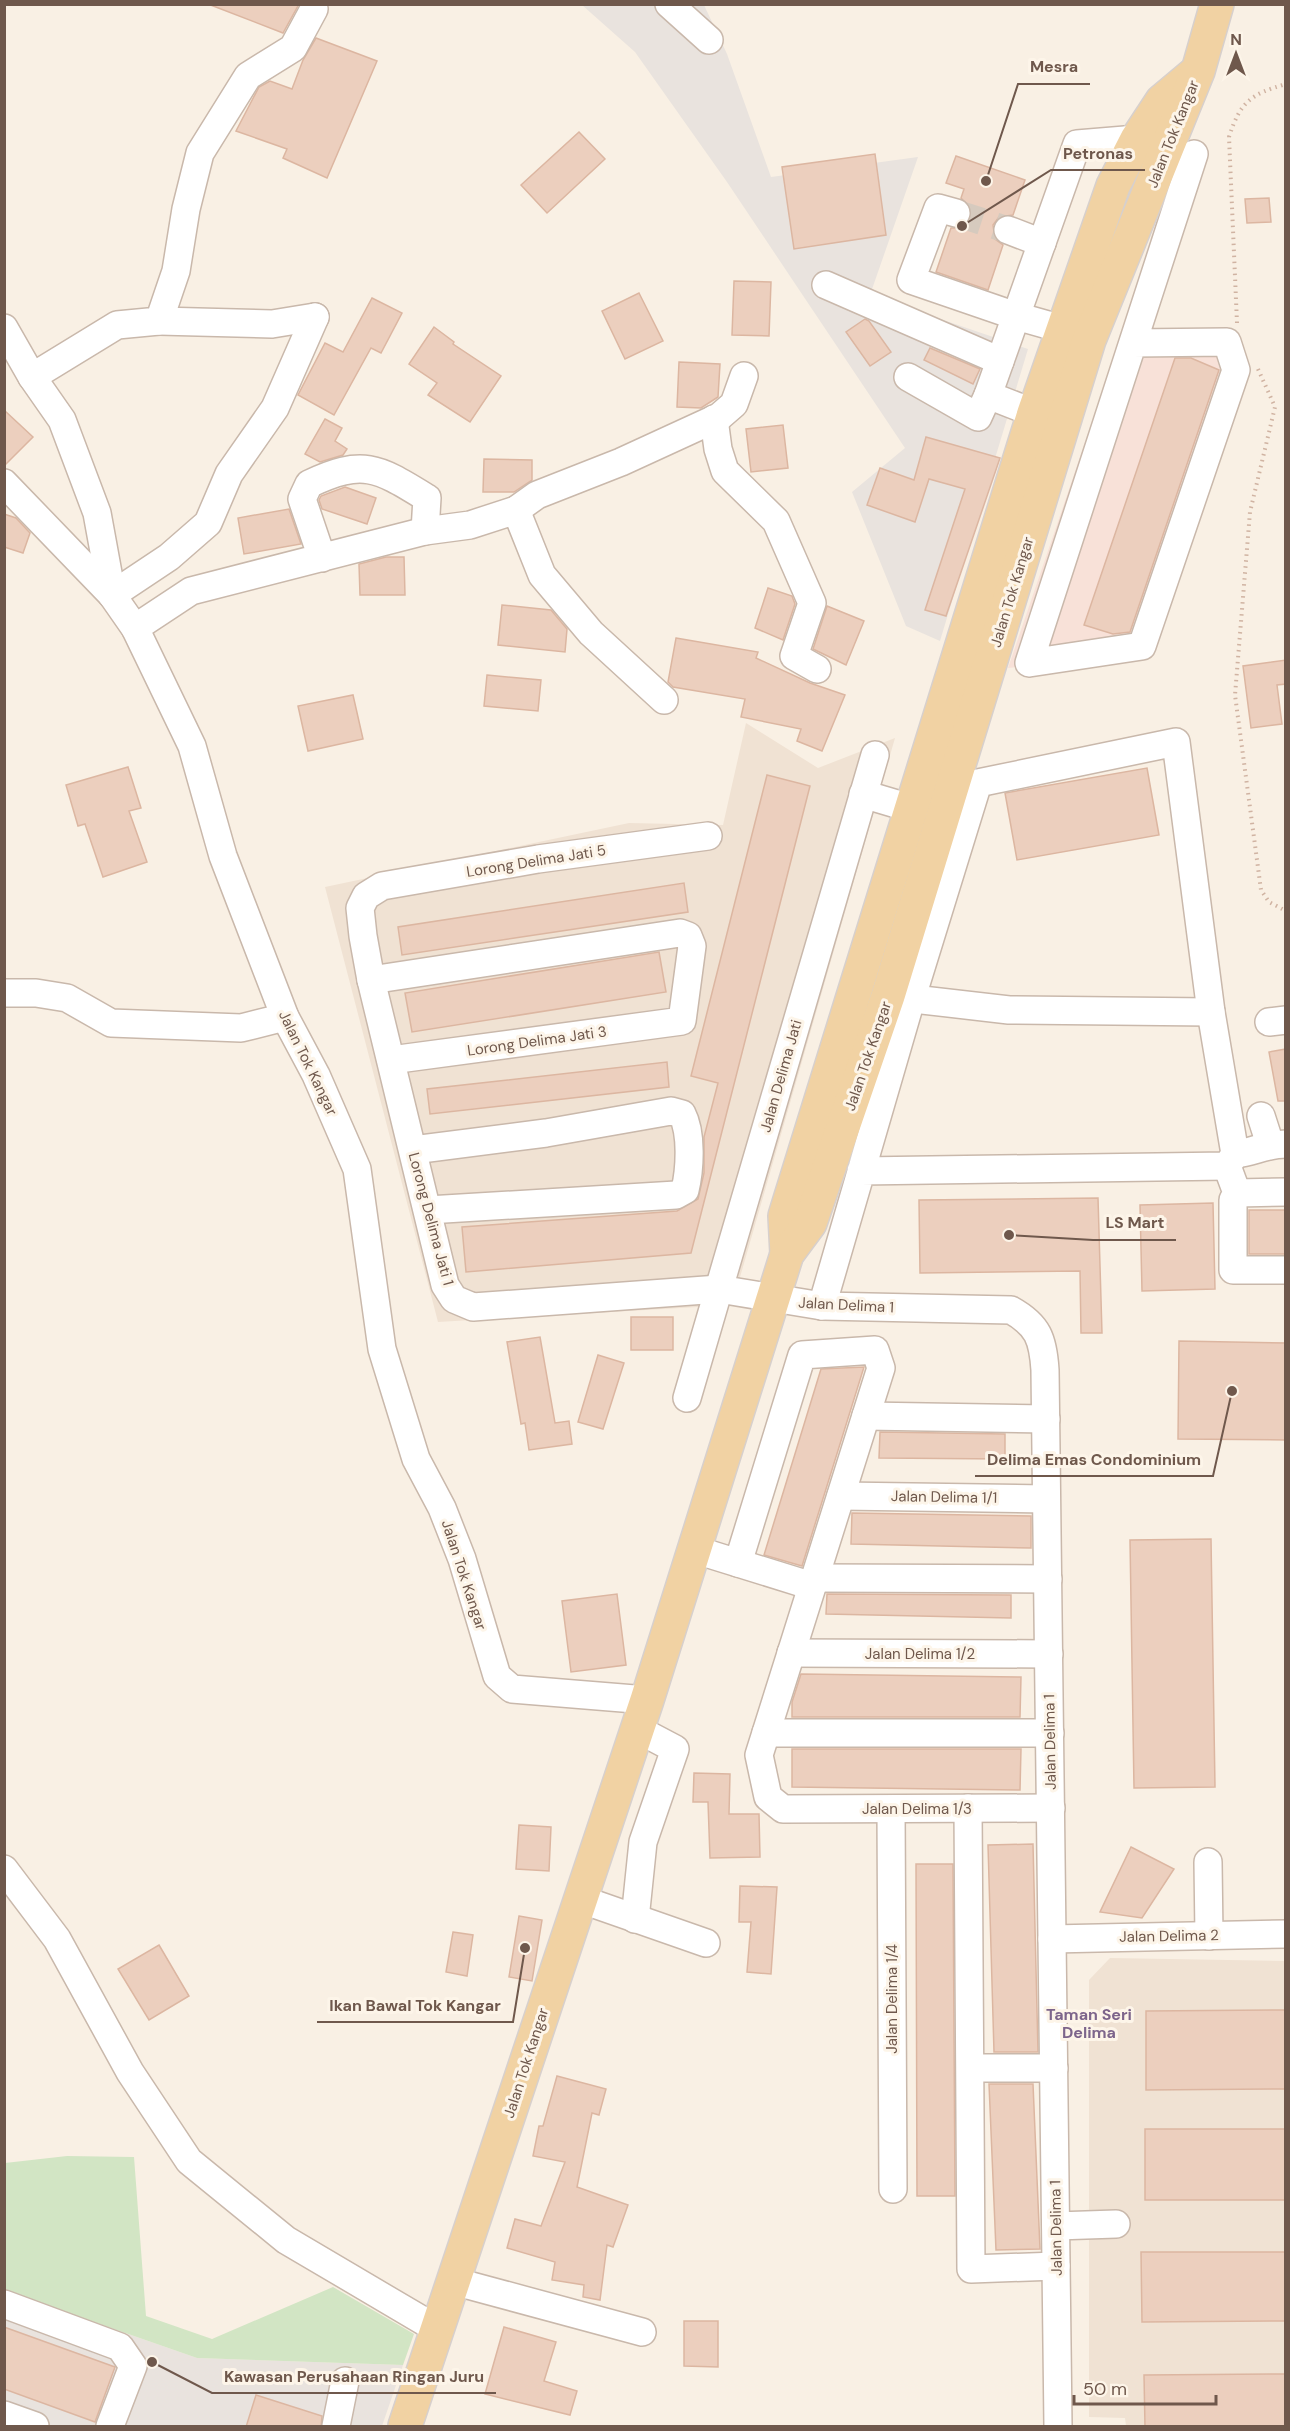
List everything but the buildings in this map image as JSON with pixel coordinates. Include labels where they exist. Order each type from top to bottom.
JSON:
[{"type":"main road","points":[[1198,71],[1217,4]]},
{"type":"main road","name":"Jalan Tok Kangar","points":[[405,2427],[696,1550],[787,1254],[810,1223],[900,998],[1076,335],[1113,186],[1137,139],[1162,101],[1198,71]]},
{"type":"main road","name":"Jalan Tok Kangar","points":[[787,1254],[785,1216],[1034,413],[1076,335],[1198,71]]},
{"type":"street","points":[[669,4],[709,40]]},
{"type":"street","points":[[159,321],[176,272],[186,209],[200,153],[248,76],[293,48],[314,9]]},
{"type":"street","points":[[908,378],[978,417],[988,395],[1077,144],[1137,139]]},
{"type":"street","name":"Jalan Tok Kangar","points":[[1131,348],[1227,342],[1236,370],[1142,646],[1029,663],[1194,153]]},
{"type":"street","points":[[956,213],[938,208],[911,280],[1076,335],[1131,348]]},
{"type":"street","points":[[1008,230],[1042,243]]},
{"type":"street","points":[[826,285],[1000,361]]},
{"type":"street","points":[[4,483],[112,595],[169,557],[208,524],[229,474],[275,408],[315,317],[272,324],[159,321],[117,325],[32,377]]},
{"type":"street","name":"Jalan Tok Kangar","points":[[4,328],[32,377],[62,420],[97,513],[112,595],[135,628],[192,746],[224,856],[285,1017],[316,1075],[357,1169],[382,1348],[416,1459],[442,1508],[462,1559],[496,1676],[512,1689],[642,1714]]},
{"type":"street","points":[[135,628],[191,591],[425,531],[470,525],[516,510],[537,495],[621,462],[714,419],[734,404],[744,376]]},
{"type":"street","points":[[988,395],[1034,413]]},
{"type":"street","points":[[714,419],[724,471],[776,521],[785,536],[812,603],[794,656],[817,669]]},
{"type":"street","points":[[322,558],[302,499],[309,484],[330,474],[359,468],[385,472],[427,498],[425,531]]},
{"type":"street","points":[[516,510],[542,575],[591,633],[664,700]]},
{"type":"street","points":[[822,1306],[861,1171],[900,998],[978,783],[1176,742],[1237,1193],[1233,1200],[1233,1270],[1286,1270]]},
{"type":"street","name":"Jalan Delima Jati","points":[[687,1398],[875,755]]},
{"type":"street","points":[[863,794],[910,808]]},
{"type":"street","name":"Lorong Delima Jati 5","points":[[366,896],[382,886],[538,859],[708,836]]},
{"type":"street","name":"Lorong Delima Jati 1","points":[[366,896],[360,908],[371,980],[446,1285],[454,1299],[473,1307],[718,1289],[773,1299]]},
{"type":"street","name":"Lorong Delima Jati 3","points":[[371,980],[680,933],[688,936],[692,946],[682,1021],[391,1060]]},
{"type":"street","points":[[4,993],[36,993],[67,998],[111,1023],[241,1028],[285,1017]]},
{"type":"street","points":[[900,998],[1009,1010],[1211,1012]]},
{"type":"street","points":[[413,1150],[546,1133],[671,1111],[682,1114],[687,1124],[688,1180],[685,1190],[676,1195],[428,1210]]},
{"type":"street","points":[[861,1171],[1231,1160],[1278,1144],[1261,1116]]},
{"type":"street","points":[[1237,1193],[1286,1192]]},
{"type":"street","name":"Jalan Delima 1","points":[[773,1299],[822,1306],[1011,1310],[1030,1321],[1043,1348],[1046,1419],[1058,2427]]},
{"type":"street","points":[[738,1563],[802,1355],[875,1350],[881,1368],[766,1733],[1050,1733]]},
{"type":"street","points":[[866,1416],[1046,1419]]},
{"type":"street","name":"Jalan Delima 1/1","points":[[841,1496],[1046,1499]]},
{"type":"street","points":[[696,1550],[814,1582],[1048,1579]]},
{"type":"street","name":"Jalan Delima 1/2","points":[[791,1653],[1049,1654]]},
{"type":"street","points":[[635,1918],[643,1842],[675,1749],[642,1714]]},
{"type":"street","name":"Jalan Delima 1/3","points":[[766,1733],[759,1755],[768,1797],[783,1809],[1051,1808]]},
{"type":"street","name":"Jalan Delima 1/4","points":[[891,1809],[893,2189]]},
{"type":"street","points":[[968,1809],[971,2269],[1056,2266]]},
{"type":"street","points":[[1208,1862],[1209,1936]]},
{"type":"street","points":[[4,1869],[57,1939],[130,2072],[189,2161],[286,2240],[437,2329]]},
{"type":"street","points":[[580,1899],[706,1943]]},
{"type":"street","name":"Jalan Delima 2","points":[[1052,1939],[1286,1934]]},
{"type":"street","points":[[971,2068],[1054,2068]]},
{"type":"street","points":[[1056,2226],[1116,2224]]},
{"type":"street","points":[[453,2281],[642,2332]]},
{"type":"street","points":[[4,2304],[120,2347],[133,2366],[110,2427]]},
{"type":"street","points":[[336,2427],[345,2381]]},
{"type":"street","points":[[4,2415],[35,2427]]},
{"type":"path","points":[[1237,328],[1229,137],[1235,118],[1245,102],[1263,90],[1286,84]]},
{"type":"path","points":[[1257,367],[1275,407],[1250,512],[1235,695],[1261,890],[1269,902],[1286,911]]},
{"type":"shaded area","points":[[582,5],[704,5],[727,54],[771,177],[918,157],[870,295],[1028,349],[940,641],[906,626],[852,492],[905,448],[727,182],[635,52]]},
{"type":"shaded area","points":[[1122,334],[1232,336],[1153,653],[1008,668]]},
{"type":"shaded area","points":[[746,723],[818,768],[895,738],[732,1305],[438,1322],[325,887],[629,823],[723,825]]},
{"type":"shaded area","points":[[1110,1958],[1285,1961],[1285,2426],[1126,2426],[1125,2418],[1089,2417],[1089,1980]]},
{"type":"shaded area","points":[[5,2291],[197,2358],[403,2365],[382,2426],[5,2426]]},
{"type":"green space","points":[[67,2156],[134,2157],[146,2316],[212,2339],[333,2287],[414,2334],[403,2365],[197,2358],[5,2291],[5,2163]]},
{"type":"tunnel","points":[[956,213],[1008,230]]},
{"type":"place","name":"Mesra","points":[[986,181]]},
{"type":"place","name":"Petronas","points":[[962,226]]},
{"type":"place","name":"LS Mart","points":[[1009,1235]]},
{"type":"place","name":"Delima Emas Condominium","points":[[1232,1391]]},
{"type":"place","name":"Ikan Bawal Tok Kangar","points":[[525,1948]]},
{"type":"place","name":"Kawasan Perusahaan Ringan Juru","points":[[152,2362]]},
{"type":"district","name":"Taman Seri Delima","points":[[1089,2023]]}]
